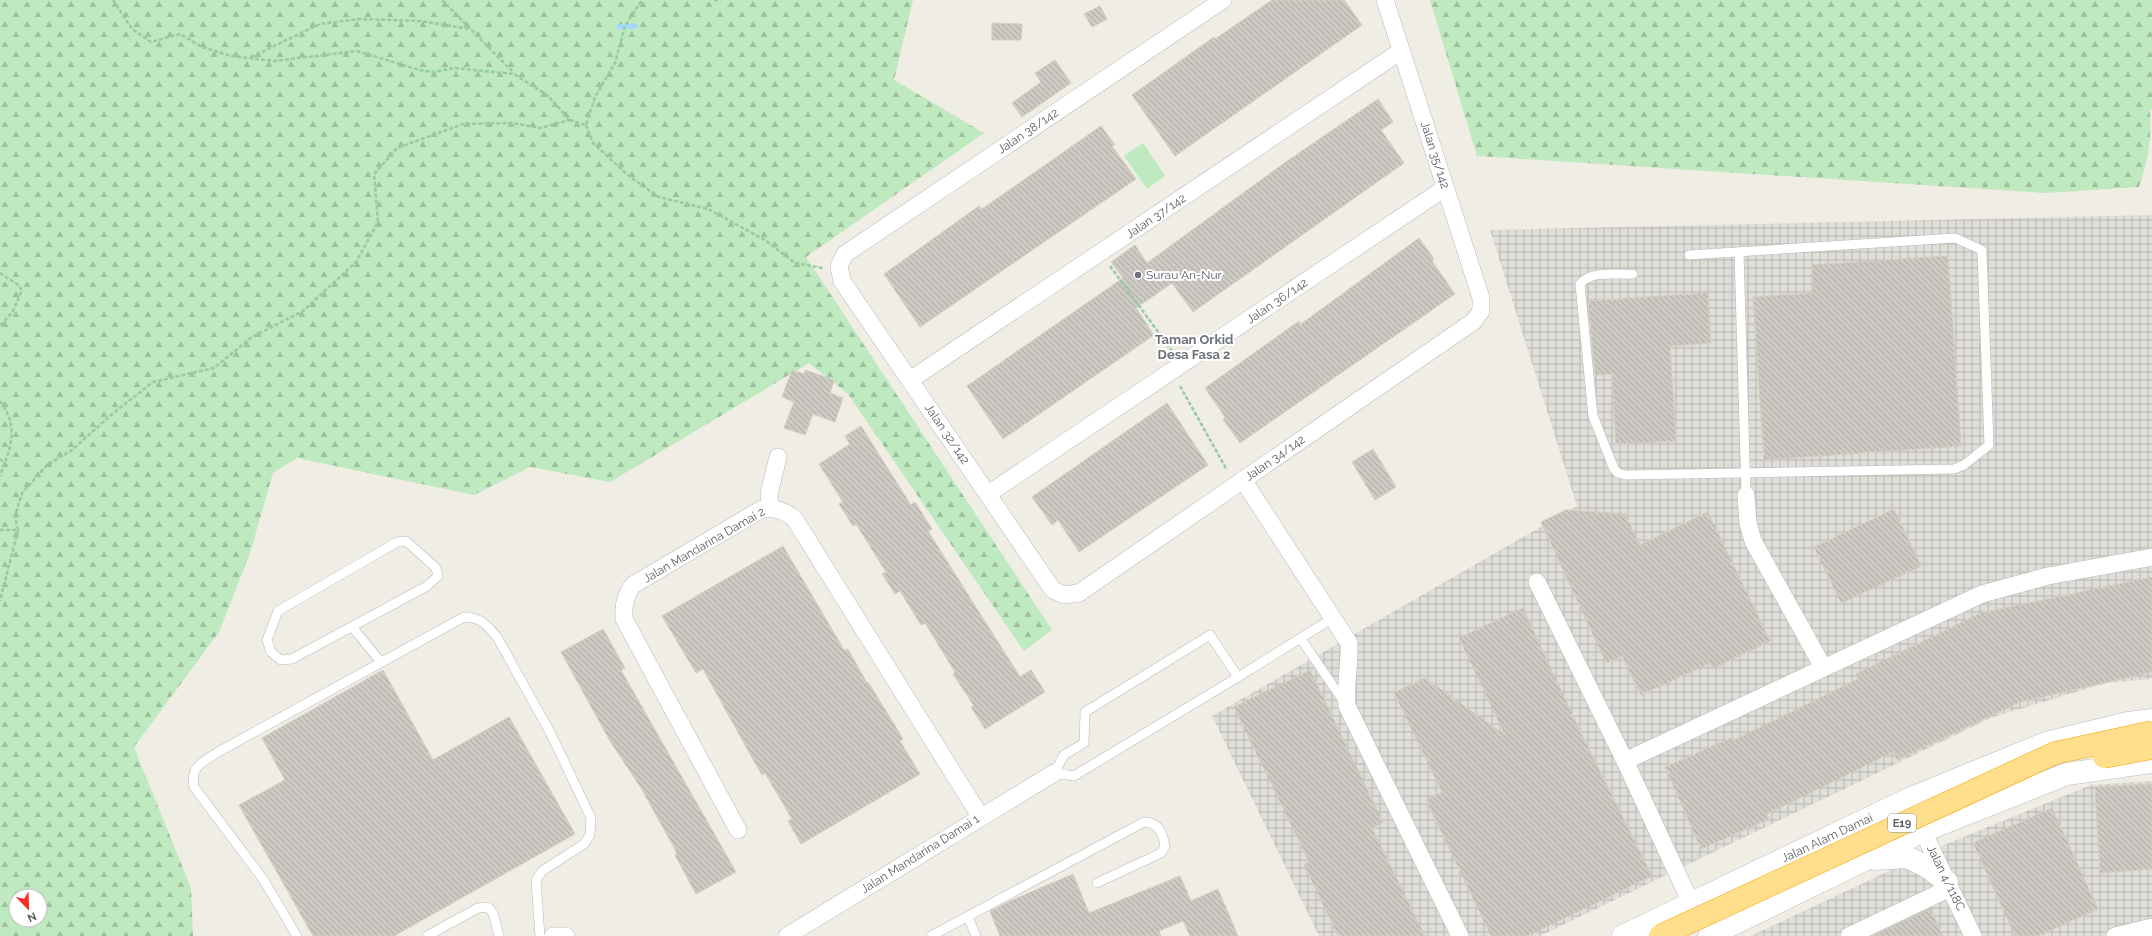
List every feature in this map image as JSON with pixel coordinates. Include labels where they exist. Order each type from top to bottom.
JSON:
[{"type":"highway","name":"E19","points":[[1660,936],[2055,753],[2152,732]]},
{"type":"highway","name":"E19","points":[[1682,936],[2059,764],[2152,748]]},
{"type":"main road","name":"Jalan Alam Damai","points":[[1623,936],[1909,799],[2046,743],[2128,723],[2152,720]]},
{"type":"main road","points":[[1709,936],[1923,831],[2067,774],[2152,762]]},
{"type":"main road","points":[[1862,860],[1907,857],[1929,868],[1949,885]]},
{"type":"street","name":"Jalan 38/142","points":[[839,266],[845,254],[1223,0]]},
{"type":"street","name":"Jalan 35/142","points":[[1384,0],[1481,298],[1481,311]]},
{"type":"street","name":"Jalan 37/142","points":[[910,380],[1401,51]]},
{"type":"street","name":"Jalan 36/142","points":[[988,494],[1445,188]]},
{"type":"street","name":"Jalan 32/142","points":[[839,266],[842,280],[1053,590],[1064,595]]},
{"type":"street","name":"Jalan 34/142","points":[[1064,595],[1079,593],[1474,321],[1481,311]]},
{"type":"street","points":[[770,508],[769,494],[778,457]]},
{"type":"street","points":[[1240,482],[1349,643],[1350,659],[1346,695],[1347,706],[1460,936]]},
{"type":"street","points":[[1746,495],[1748,523],[1753,541],[1823,668]]},
{"type":"street","name":"Jalan Mandarina Damai 2","points":[[738,830],[624,619],[623,611],[629,591],[633,585],[762,509],[770,508],[788,514],[794,518],[980,816]]},
{"type":"street","points":[[1625,760],[1982,594],[2048,576],[2152,558]]},
{"type":"street","points":[[1537,582],[1625,760],[1691,903]]},
{"type":"street","name":"Jalan Mandarina Damai 1","points":[[787,936],[980,816],[1054,773]]},
{"type":"street","name":"Jalan 4/118C","points":[[1909,799],[1973,936]]},
{"type":"street","points":[[1849,936],[1949,885]]},
{"type":"street","points":[[2115,936],[2152,927]]},
{"type":"street","points":[[553,936],[566,936]]},
{"type":"lane","points":[[1633,274],[1591,275],[1585,278],[1580,284],[1593,416],[1614,469],[1618,473],[1625,476],[1954,469],[1964,465],[1989,445],[1982,250],[1955,238],[1689,255]]},
{"type":"lane","points":[[1738,252],[1746,495]]},
{"type":"lane","points":[[406,541],[436,568],[438,576],[427,586],[352,626],[292,659],[281,660],[271,652],[267,640],[278,611],[397,542],[406,541]]},
{"type":"lane","points":[[297,936],[263,879],[194,787],[192,776],[197,766],[218,752],[464,618],[476,618],[488,625],[497,637],[552,734],[591,818],[590,835],[584,844],[542,871],[536,880],[540,936]]},
{"type":"lane","points":[[1238,677],[1210,635],[1085,712],[1084,743],[1064,756],[1054,773],[1074,776],[1301,640],[1333,618]]},
{"type":"lane","points":[[352,626],[381,662]]},
{"type":"lane","points":[[1301,640],[1347,706]]},
{"type":"lane","points":[[931,936],[1144,822],[1152,822],[1158,826],[1164,839],[1165,847],[1161,853],[1098,883]]},
{"type":"lane","points":[[427,936],[478,908],[488,907],[493,913],[499,936]]},
{"type":"lane","points":[[968,916],[976,936]]},
{"type":"path","points":[[113,0],[132,29],[151,42],[180,34],[202,47],[231,56],[251,57],[275,61],[357,51],[419,70],[433,72],[455,68],[514,74]]},
{"type":"path","points":[[442,0],[514,74],[547,95],[570,120],[586,125]]},
{"type":"path","points":[[642,0],[625,26],[615,63],[595,97],[586,125],[593,143],[630,177],[659,197],[708,209],[765,240],[795,263],[821,268],[839,266]]},
{"type":"path","points":[[714,0],[721,0]]},
{"type":"path","points":[[251,57],[320,24],[359,19],[420,21],[470,29]]},
{"type":"path","points":[[0,601],[18,530],[15,516],[22,493],[47,465],[72,450],[111,414],[153,382],[214,368],[252,337],[304,311],[356,262],[378,222],[374,174],[397,148],[462,124],[511,123],[540,128],[570,120]]},
{"type":"path","points":[[1101,253],[1177,368],[1240,482]]},
{"type":"path","points":[[0,273],[17,284],[22,290],[13,311],[0,326]]},
{"type":"path","points":[[0,401],[7,411],[13,441],[0,476]]},
{"type":"path","points":[[0,459],[5,463]]},
{"type":"path","points":[[0,530],[18,530]]},
{"type":"shaded area","points":[[2152,215],[2152,679],[2106,683],[1993,717],[1540,936],[1319,936],[1212,716],[1577,506],[1490,230]]},
{"type":"shaded area","points":[[2152,781],[2152,936],[1751,936],[1944,845],[2091,785]]},
{"type":"green space","points":[[0,0],[913,0],[894,80],[984,133],[806,257],[1052,630],[1024,651],[848,394],[809,363],[610,482],[530,467],[474,495],[297,458],[273,473],[250,553],[219,632],[134,747],[191,888],[193,936],[0,936]]},
{"type":"green space","points":[[1430,0],[2152,0],[2152,109],[2150,110],[2150,140],[2145,168],[2139,187],[2047,193],[1477,156]]},
{"type":"green space","points":[[1143,143],[1165,176],[1147,189],[1124,156]]},
{"type":"building","points":[[1272,0],[1344,0],[1362,25],[1175,156],[1132,95],[1214,37],[1215,39]]},
{"type":"building","points":[[1100,6],[1107,19],[1092,27],[1084,14]]},
{"type":"building","points":[[992,23],[1022,24],[1021,40],[992,40]]},
{"type":"building","points":[[1055,60],[1071,83],[1022,117],[1012,103],[1041,82],[1035,73]]},
{"type":"building","points":[[1378,99],[1393,122],[1381,130],[1404,163],[1193,312],[1172,283],[1136,308],[1154,335],[1003,439],[967,386],[1123,278],[1111,262],[1135,245],[1147,263],[1283,164]]},
{"type":"building","points":[[1101,126],[1115,145],[1112,146],[1136,179],[920,327],[884,274],[979,206],[982,209]]},
{"type":"building","points":[[1419,238],[1434,259],[1432,261],[1455,294],[1240,443],[1223,419],[1225,417],[1205,388],[1299,321],[1301,324]]},
{"type":"building","points":[[1948,256],[1961,446],[1764,460],[1753,297],[1813,293],[1812,265]]},
{"type":"building","points":[[1708,293],[1711,343],[1670,346],[1676,441],[1616,444],[1612,374],[1595,375],[1588,301]]},
{"type":"building","points":[[792,370],[804,374],[805,370],[834,380],[830,393],[843,398],[835,422],[813,414],[805,435],[784,428],[794,402],[782,397]]},
{"type":"building","points":[[1167,403],[1208,465],[1079,552],[1058,520],[1052,525],[1032,497]]},
{"type":"building","points":[[861,426],[911,505],[915,502],[932,529],[928,531],[1020,677],[1031,670],[1045,692],[985,729],[971,707],[974,706],[953,674],[955,672],[925,623],[921,625],[900,591],[895,594],[882,574],[886,572],[856,524],[853,526],[839,504],[843,502],[819,464],[850,444],[845,436]]},
{"type":"building","points":[[1373,449],[1396,487],[1375,500],[1352,462]]},
{"type":"building","points":[[1894,509],[1921,566],[1841,603],[1814,547]]},
{"type":"building","points":[[1566,510],[1625,514],[1640,545],[1708,512],[1770,641],[1712,669],[1710,663],[1641,695],[1622,656],[1606,663],[1541,522]]},
{"type":"building","points":[[783,546],[844,650],[848,649],[867,683],[868,682],[903,739],[900,741],[920,774],[801,844],[788,821],[792,819],[765,773],[762,775],[703,669],[696,673],[662,616]]},
{"type":"building","points":[[2152,577],[2152,672],[2020,702],[1897,760],[1893,752],[1767,814],[1769,819],[1701,849],[1665,767],[1733,737],[1734,740],[1858,679],[1856,674],[1981,613]]},
{"type":"building","points":[[1523,608],[1582,735],[1652,876],[1527,936],[1491,936],[1426,800],[1442,792],[1394,693],[1425,678],[1505,735],[1459,638]]},
{"type":"building","points":[[603,629],[625,668],[621,670],[736,872],[696,894],[675,855],[677,853],[641,788],[610,741],[561,652]]},
{"type":"building","points":[[383,670],[433,760],[509,717],[575,834],[394,936],[313,936],[239,805],[285,780],[262,738]]},
{"type":"building","points":[[1310,670],[1383,822],[1372,828],[1425,936],[1338,936],[1304,865],[1309,862],[1234,707]]},
{"type":"building","points":[[2152,784],[2152,869],[2100,873],[2095,787]]},
{"type":"building","points":[[2052,808],[2098,909],[2038,936],[2015,936],[1973,843]]},
{"type":"building","points":[[1073,874],[1089,913],[1180,876],[1191,901],[1218,889],[1238,936],[1190,936],[1183,921],[1159,931],[1161,936],[1000,936],[990,911]]},
{"type":"building","points":[[1930,908],[1943,936],[1872,936]]},
{"type":"waterway","points":[[619,27],[635,26]]},
{"type":"place","name":"Surau An-Nur","points":[[1138,275]]},
{"type":"district","name":"Taman Orkid Desa Fasa 2","points":[[1194,346]]}]
